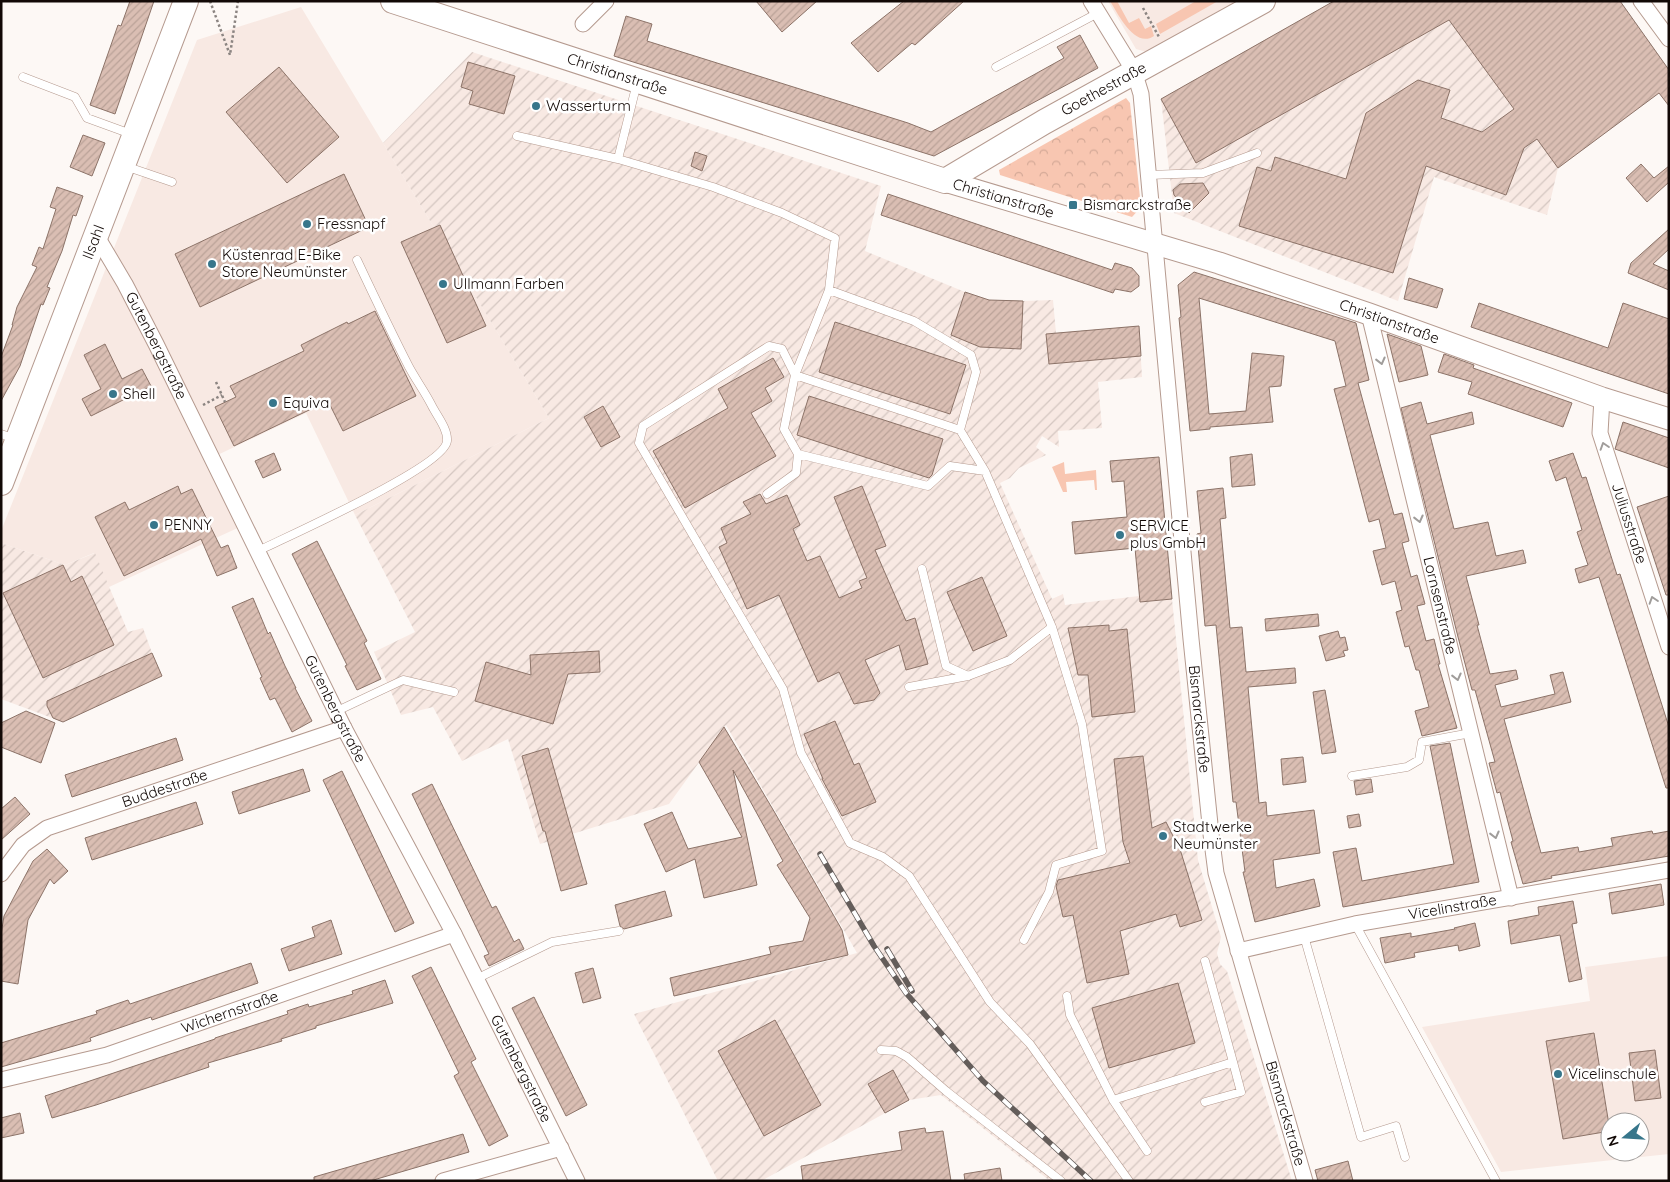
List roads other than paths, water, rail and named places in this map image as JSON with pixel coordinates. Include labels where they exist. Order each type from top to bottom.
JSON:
[{"type":"main road","name":"Ilsahl","points":[[1,483],[9,437],[96,235],[186,1]]},
{"type":"main road","name":"Christianstraße","points":[[393,1],[945,181]]},
{"type":"main road","name":"Goethestraße","points":[[945,181],[1044,122],[1263,1]]},
{"type":"street","points":[[583,24],[606,1]]},
{"type":"street","points":[[1641,1],[1669,39]]},
{"type":"street","name":"Bismarckstraße","points":[[1095,7],[1134,72],[1141,94],[1154,245],[1216,873],[1305,1181]]},
{"type":"street","name":"Christianstraße","points":[[945,181],[1219,263],[1369,314],[1602,398],[1669,419]]},
{"type":"street","name":"Gutenbergstraße","points":[[96,235],[125,284],[190,411],[344,728],[454,934],[577,1181]]},
{"type":"street","name":"Lornsenstraße","points":[[1369,314],[1511,898]]},
{"type":"street","name":"Juliusstraße","points":[[1602,398],[1600,433],[1669,647]]},
{"type":"street","name":"Buddestraße","points":[[1,874],[23,845],[47,828],[344,728]]},
{"type":"street","name":"Vicelinstraße","points":[[1238,951],[1355,924],[1669,870]]},
{"type":"street","name":"Wichernstraße","points":[[1,1080],[107,1055],[454,934]]},
{"type":"street","points":[[443,1181],[561,1148]]},
{"type":"lane","points":[[996,67],[1095,7]]},
{"type":"lane","points":[[23,77],[75,97],[87,118],[135,136]]},
{"type":"lane","points":[[618,159],[638,81]]},
{"type":"lane","points":[[516,136],[618,159],[713,186],[782,213],[835,238],[829,290],[795,375],[784,429],[798,454],[796,473],[767,494]]},
{"type":"lane","points":[[1149,175],[1203,173],[1257,153]]},
{"type":"lane","points":[[123,165],[172,182]]},
{"type":"lane","points":[[258,550],[401,479],[444,449],[447,440],[444,429],[410,369],[357,260]]},
{"type":"lane","points":[[829,290],[914,321],[971,355],[976,372],[960,430]]},
{"type":"lane","points":[[1024,940],[1049,892],[1056,866],[1102,851],[1082,724],[1052,628],[985,471],[960,430],[795,375],[782,349],[769,346],[643,426],[639,443],[784,689],[801,753],[850,844],[883,857],[909,876],[990,1002],[1030,1044],[1129,1181]]},
{"type":"lane","points":[[798,454],[928,486],[950,466],[985,471]]},
{"type":"lane","points":[[922,569],[946,666],[968,676]]},
{"type":"lane","points":[[909,687],[968,676],[1010,660],[1052,628]]},
{"type":"lane","points":[[337,711],[403,680],[454,692]]},
{"type":"lane","points":[[1352,776],[1407,766],[1419,760],[1422,742],[1471,733]]},
{"type":"lane","points":[[1355,924],[1496,1181]]},
{"type":"lane","points":[[476,978],[552,942],[619,931]]},
{"type":"lane","points":[[1304,936],[1361,1137],[1396,1126],[1405,1157]]},
{"type":"lane","points":[[1205,961],[1241,1092],[1205,1102]]},
{"type":"lane","points":[[1067,996],[1070,1014],[1113,1100],[1147,1151]]},
{"type":"lane","points":[[881,1050],[896,1051],[907,1058],[1061,1181]]},
{"type":"lane","points":[[1113,1100],[1232,1062]]},
{"type":"railway","points":[[820,854],[874,946],[906,993],[983,1081],[1091,1181]]},
{"type":"railway","points":[[887,949],[912,991]]},
{"type":"place","name":"Wasserturm","points":[[536,106]]},
{"type":"place","name":"Bismarckstraße","points":[[1073,205]]},
{"type":"place","name":"Fressnapf","points":[[307,224]]},
{"type":"place","name":"Küstenrad E-Bike Store Neumünster","points":[[212,264]]},
{"type":"place","name":"Ullmann Farben","points":[[443,284]]},
{"type":"place","name":"Shell","points":[[113,394]]},
{"type":"place","name":"Equiva","points":[[273,403]]},
{"type":"place","name":"PENNY","points":[[154,525]]},
{"type":"place","name":"SERVICE plus GmbH","points":[[1120,535]]},
{"type":"place","name":"Stadtwerke Neumünster","points":[[1163,836]]},
{"type":"place","name":"Vicelinschule","points":[[1558,1074]]}]
